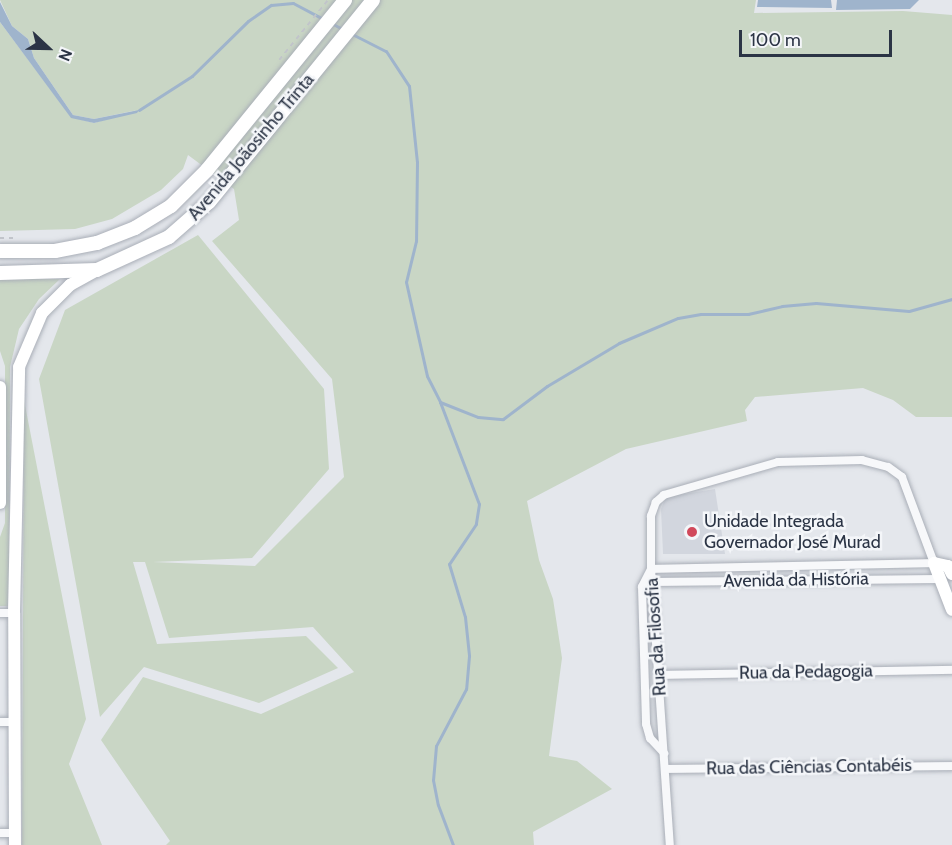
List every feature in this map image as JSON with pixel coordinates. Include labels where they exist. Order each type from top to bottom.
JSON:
[{"type":"main road","name":"Avenida Joãosinho Trinta","points":[[0,251],[55,251],[114,237],[171,206],[207,170],[345,0]]},
{"type":"main road","name":"Avenida Joãosinho Trinta","points":[[0,273],[97,270],[169,237],[194,217],[225,183],[373,0]]},
{"type":"street","points":[[0,833],[15,839],[14,612],[19,367],[42,313],[70,285],[97,270]]},
{"type":"street","points":[[0,387],[0,503]]},
{"type":"street","points":[[651,569],[651,516],[664,495],[778,462],[862,460],[899,473],[916,508],[939,579],[952,610]]},
{"type":"street","points":[[934,563],[948,566],[952,574]]},
{"type":"street","name":"Avenida da História","points":[[651,569],[934,563]]},
{"type":"street","name":"Rua da Filosofia","points":[[651,569],[670,845]]},
{"type":"street","name":"Rua da Filosofia","points":[[651,569],[642,587],[646,724],[650,738],[664,753]]},
{"type":"street","name":"Avenida da História","points":[[652,582],[939,579]]},
{"type":"street","points":[[0,613],[14,612]]},
{"type":"street","name":"Rua da Pedagogia","points":[[660,675],[952,670]]},
{"type":"street","points":[[0,722],[14,722]]},
{"type":"street","name":"Rua das Ciências Contabéis","points":[[665,769],[952,766]]},
{"type":"path","points":[[0,238],[22,238]]},
{"type":"shaded area","name":"Unidade Integrada Governador José Murad","points":[[715,489],[725,554],[663,554],[661,509],[666,497]]},
{"type":"green space","points":[[0,0],[756,0],[754,13],[903,11],[952,15],[952,417],[916,417],[893,400],[863,388],[755,397],[745,410],[747,421],[626,449],[527,501],[539,560],[553,599],[562,658],[549,756],[577,761],[612,789],[533,832],[534,845],[166,845],[170,841],[101,740],[143,677],[261,714],[354,672],[313,627],[169,638],[145,562],[133,562],[157,644],[306,636],[338,668],[259,703],[144,667],[100,717],[39,379],[65,310],[198,235],[324,389],[329,469],[252,558],[153,562],[255,566],[344,477],[332,379],[212,241],[239,220],[234,189],[188,155],[183,169],[161,190],[112,219],[75,229],[0,231],[0,22],[71,117],[94,123],[138,110],[94,119],[73,115],[34,58],[28,39],[12,26]]},
{"type":"green space","points":[[0,279],[60,279],[39,299],[19,329],[10,367],[9,606],[0,606],[0,537],[5,523],[5,366],[0,351]]},
{"type":"green space","points":[[24,400],[86,719],[69,764],[102,845],[22,845]]},
{"type":"water","points":[[758,0],[831,0],[832,8],[757,7]]},
{"type":"water","points":[[837,0],[919,0],[910,9],[836,10]]},
{"type":"water","points":[[0,2],[12,26],[28,39],[34,58],[73,115],[94,119],[139,110],[137,113],[94,123],[71,118],[0,22]]},
{"type":"waterway","points":[[139,110],[192,76],[248,21],[271,5],[293,3],[325,20]]},
{"type":"waterway","points":[[331,23],[344,30]]},
{"type":"waterway","points":[[352,34],[386,51],[409,86],[417,162],[416,241],[406,282],[427,376],[440,402],[478,417],[503,419],[547,386],[619,343],[678,318],[701,314],[748,314],[782,306],[816,303],[909,311],[952,299]]},
{"type":"waterway","points":[[440,402],[479,504],[476,524],[449,564],[465,617],[469,656],[466,689],[436,746],[433,780],[438,805],[453,845]]},
{"type":"place","name":"Unidade Integrada Governador José Murad","points":[[692,532]]}]
